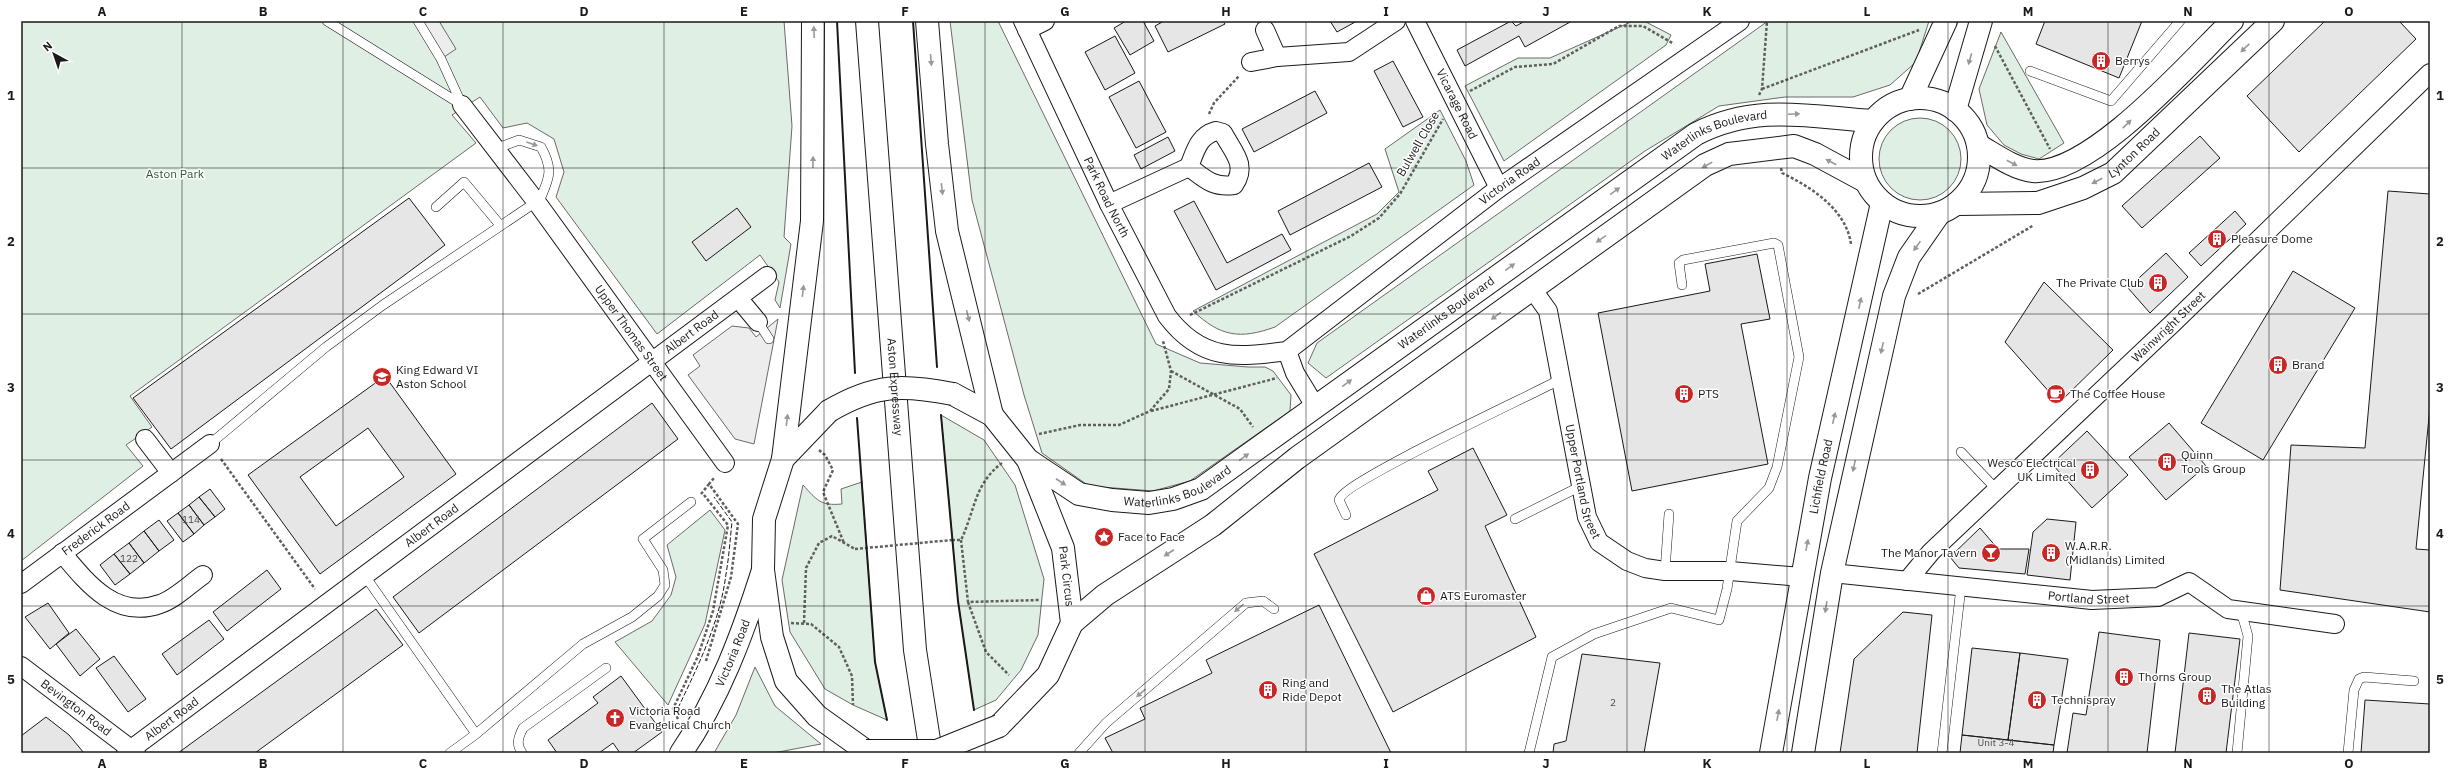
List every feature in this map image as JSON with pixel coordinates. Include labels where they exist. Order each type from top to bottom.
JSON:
[{"type":"main road","points":[[783,459],[812,221],[813,21]]},
{"type":"main road","name":"Aston Expressway","points":[[867,21],[915,642],[930,753]]},
{"type":"main road","points":[[927,21],[937,144],[947,231],[992,414]]},
{"type":"main road","points":[[1910,99],[1946,21]]},
{"type":"main road","points":[[1955,110],[1981,21]]},
{"type":"main road","name":"Lynton Road","points":[[1978,145],[2019,167],[2032,171],[2052,170],[2092,151],[2122,129],[2232,21]]},
{"type":"main road","name":"Lynton Road","points":[[1948,209],[2038,202],[2083,188],[2113,173],[2273,21]]},
{"type":"main road","points":[[1803,753],[1832,574],[1894,296],[1909,257],[1948,209],[1968,192],[1976,177],[1979,161],[1978,145],[1970,125],[1955,110],[1933,100],[1910,99],[1890,107],[1873,121],[1865,135],[1861,150],[1861,165],[1865,180],[1882,203],[1894,211],[1909,216],[1924,217],[1948,209]]},
{"type":"main road","name":"Waterlinks Boulevard","points":[[1028,460],[1079,494],[1112,500],[1149,503],[1172,500],[1200,489],[1696,134],[1717,123],[1747,117],[1797,113],[1873,121]]},
{"type":"main road","name":"Waterlinks Boulevard","points":[[1072,623],[1105,596],[1213,525],[1297,458],[1533,290],[1705,165],[1729,154],[1794,146],[1816,154],[1865,180]]},
{"type":"main road","name":"Lichfield Road","points":[[1771,753],[1801,577],[1820,478],[1882,203]]},
{"type":"main road","name":"Park Circus","points":[[885,388],[929,390],[953,394],[992,414],[1028,460],[1063,548],[1072,623],[1048,675],[999,726],[937,751],[858,752],[817,716],[786,681],[772,637],[762,570],[764,519],[783,459],[830,411],[867,393],[885,388]]},
{"type":"main road","name":"Victoria Road","points":[[681,753],[700,725],[721,680],[749,615],[762,570]]},
{"type":"street","points":[[1025,26],[1045,21]]},
{"type":"street","points":[[1251,62],[1277,57],[1349,52],[1396,21]]},
{"type":"street","name":"Vicarage Road","points":[[1415,21],[1499,188]]},
{"type":"street","name":"Victoria Road","points":[[1215,352],[1245,357],[1287,351],[1499,188],[1740,21]]},
{"type":"street","name":"Park Road North","points":[[1025,26],[1109,204],[1167,316],[1179,332],[1197,345],[1215,352]]},
{"type":"street","points":[[1265,30],[1277,57]]},
{"type":"street","name":"Wainwright Street","points":[[1907,581],[1931,552],[2179,318],[2430,73]]},
{"type":"street","name":"Upper Thomas Street","points":[[462,105],[537,203],[725,463]]},
{"type":"street","points":[[1109,204],[1188,167],[1200,140],[1208,133],[1216,131],[1223,133],[1241,166],[1239,177],[1234,185],[1221,187],[1212,184],[1188,167]]},
{"type":"street","name":"Albert Road","points":[[131,752],[326,604],[767,276]]},
{"type":"street","name":"Upper Portland Street","points":[[1533,290],[1548,311],[1586,517],[1599,542],[1627,561],[1645,568],[1665,570],[1730,571],[1801,577]]},
{"type":"street","points":[[738,298],[758,322]]},
{"type":"street","points":[[1287,351],[1295,373],[1315,406]]},
{"type":"street","points":[[145,439],[171,473]]},
{"type":"street","name":"Frederick Road","points":[[21,584],[210,444]]},
{"type":"street","points":[[62,553],[85,580],[105,598],[132,609],[161,604],[203,575]]},
{"type":"street","name":"Portland Street","points":[[1832,574],[2092,600],[2136,600],[2158,597],[2189,582],[2228,609],[2335,624]]},
{"type":"street","name":"Bevington Road","points":[[21,666],[131,752]]},
{"type":"lane","points":[[327,21],[462,105]]},
{"type":"lane","points":[[418,21],[441,59],[462,105]]},
{"type":"lane","points":[[2030,70],[2111,100],[2180,21]]},
{"type":"lane","points":[[210,444],[326,347],[500,225],[537,203],[549,178],[549,163],[541,148],[519,140],[495,148]]},
{"type":"lane","points":[[436,207],[464,182],[500,225]]},
{"type":"lane","points":[[1529,753],[1552,657],[1594,634],[1671,608],[1719,620],[1730,571],[1738,521],[1768,488],[1777,467],[1799,357],[1778,245],[1774,243],[1683,260],[1679,263],[1682,285]]},
{"type":"lane","points":[[758,322],[769,339]]},
{"type":"lane","points":[[1346,514],[1339,500],[1344,491],[1381,469],[1561,379]]},
{"type":"lane","points":[[1961,452],[1997,490]]},
{"type":"lane","points":[[1515,519],[1581,486]]},
{"type":"lane","points":[[450,753],[476,734],[583,644],[632,618],[658,596],[665,585],[663,570],[643,539],[691,502]]},
{"type":"lane","points":[[1665,570],[1669,514]]},
{"type":"lane","points":[[365,576],[476,734]]},
{"type":"lane","points":[[1942,753],[1961,587]]},
{"type":"lane","points":[[1079,753],[1106,723],[1246,602],[1263,601],[1274,609]]},
{"type":"lane","points":[[2237,753],[2248,636],[2241,611]]},
{"type":"lane","points":[[522,753],[519,748],[518,739],[523,728],[606,668]]},
{"type":"lane","points":[[2348,753],[2354,690],[2359,679],[2364,677],[2414,681]]},
{"type":"path","points":[[1747,117],[1762,89],[1767,21]]},
{"type":"path","points":[[1454,99],[1515,67],[1553,64],[1619,26],[1643,26],[1691,56]]},
{"type":"path","points":[[1762,89],[1923,29]]},
{"type":"path","points":[[1992,40],[2050,145],[2052,170]]},
{"type":"path","points":[[1208,133],[1207,118],[1214,103],[1251,62]]},
{"type":"path","name":"Bulwell Close","points":[[1167,316],[1190,316],[1351,236],[1380,218],[1400,194],[1454,99]]},
{"type":"path","points":[[1780,148],[1782,173],[1803,183],[1827,201],[1847,227],[1851,248]]},
{"type":"path","points":[[1916,302],[1918,294],[2027,228],[2040,222]]},
{"type":"path","points":[[1150,411],[1169,389],[1171,371],[1163,344],[1163,325],[1167,316]]},
{"type":"path","points":[[1171,371],[1240,409],[1264,443]]},
{"type":"path","points":[[1039,434],[1080,425],[1119,425],[1150,411],[1214,396],[1295,373]]},
{"type":"path","points":[[210,444],[326,604]]},
{"type":"path","points":[[817,449],[825,455],[833,470],[823,492],[844,543]]},
{"type":"path","points":[[1002,463],[988,473],[975,499],[970,522],[961,540],[968,602],[986,652],[1009,675]]},
{"type":"path","points":[[681,713],[678,719],[673,709],[698,656],[713,611],[728,525],[702,493]]},
{"type":"path","points":[[704,668],[731,577],[738,524],[719,496]]},
{"type":"path","points":[[804,623],[806,568],[819,543],[832,536],[855,549],[961,540]]},
{"type":"path","points":[[968,602],[1039,600]]},
{"type":"path","points":[[719,620],[725,619]]},
{"type":"path","points":[[788,623],[811,624],[839,647],[852,676],[853,705]]},
{"type":"green space","name":"Aston Park","points":[[21,21],[784,21],[792,126],[784,237],[791,244],[780,308],[775,300],[779,282],[760,255],[657,334],[556,197],[564,172],[554,139],[527,123],[503,128],[480,97],[452,115],[476,143],[130,396],[152,427],[126,445],[143,466],[21,561]]},
{"type":"green space","points":[[950,21],[998,21],[1156,344],[1200,363],[1265,367],[1273,371],[1291,395],[1290,411],[1190,481],[1153,491],[1089,486],[1042,453],[1024,395],[972,200]]},
{"type":"green space","points":[[1633,21],[1644,21],[1671,35],[1666,45],[1504,161],[1465,86],[1518,58],[1550,58]]},
{"type":"green space","points":[[1768,21],[1929,21],[1916,62],[1890,85],[1853,97],[1785,97],[1719,106],[1645,151],[1326,378],[1308,363],[1317,343]]},
{"type":"green space","points":[[2001,32],[2064,143],[2039,159],[2021,154],[2004,145],[1987,125],[1979,89]]},
{"type":"green space","points":[[1440,110],[1466,161],[1474,185],[1275,327],[1251,334],[1231,333],[1212,326],[1193,311],[1377,214],[1399,192],[1385,149]]},
{"type":"green space","points":[[1920,118],[1936,122],[1949,130],[1957,143],[1961,159],[1957,175],[1949,188],[1936,196],[1920,200],[1904,196],[1891,188],[1883,175],[1879,159],[1883,143],[1891,130],[1904,122]]},
{"type":"green space","points":[[941,415],[984,440],[1015,485],[1044,579],[1038,635],[1021,670],[996,700],[974,710],[958,601]]},
{"type":"green space","points":[[862,482],[875,662],[887,720],[853,705],[825,689],[790,632],[782,580],[803,485],[812,495],[824,503],[842,504],[841,489]]},
{"type":"green space","points":[[710,510],[725,530],[705,624],[668,705],[615,642],[652,621],[671,595],[676,577],[667,545]]},
{"type":"green space","points":[[755,667],[775,706],[821,744],[773,753],[714,753],[736,715]]},
{"type":"shaded area","points":[[418,21],[439,21],[456,49],[441,59]]},
{"type":"shaded area","points":[[778,319],[754,444],[735,439],[688,375],[700,366],[693,355],[732,326],[749,328],[756,337]]},
{"type":"building","points":[[1126,21],[1143,21],[1154,41],[1130,55],[1114,28]]},
{"type":"building","points":[[1164,21],[1223,21],[1225,24],[1168,52],[1155,26]]},
{"type":"building","points":[[1330,21],[1357,21],[1337,32]]},
{"type":"building","points":[[1511,21],[1516,26],[1525,21],[1572,21],[1525,47],[1519,36],[1465,66],[1457,50]]},
{"type":"building","name":"Berrys","points":[[2045,21],[2142,21],[2119,78],[2036,44]]},
{"type":"building","points":[[2325,21],[2399,21],[2416,39],[2299,152],[2247,96]]},
{"type":"building","points":[[1115,36],[1135,73],[1105,90],[1085,52]]},
{"type":"building","points":[[1393,61],[1423,117],[1403,127],[1374,71]]},
{"type":"building","points":[[1139,81],[1166,132],[1136,148],[1109,97]]},
{"type":"building","points":[[1315,91],[1327,113],[1254,152],[1242,129]]},
{"type":"building","points":[[2200,136],[2220,158],[2142,228],[2122,206]]},
{"type":"building","points":[[1168,137],[1175,151],[1141,169],[1134,155]]},
{"type":"building","points":[[1369,163],[1382,187],[1290,235],[1278,211]]},
{"type":"building","points":[[2388,191],[2430,194],[2430,407],[2416,549],[2430,550],[2430,612],[2280,590],[2291,445],[2365,448]]},
{"type":"building","points":[[409,198],[445,245],[171,449],[133,398]]},
{"type":"building","points":[[1194,201],[1227,263],[1282,234],[1291,250],[1216,290],[1174,211]]},
{"type":"building","points":[[737,208],[751,227],[706,261],[692,242]]},
{"type":"building","name":"Pleasure Dome","points":[[2235,211],[2246,224],[2201,266],[2189,253]]},
{"type":"building","name":"The Private Club","points":[[2166,253],[2188,277],[2150,313],[2128,288]]},
{"type":"building","name":"PTS","points":[[1757,254],[1770,319],[1741,324],[1768,464],[1632,491],[1598,313],[1710,291],[1705,264]]},
{"type":"building","name":"Brand","points":[[2293,271],[2355,308],[2263,460],[2201,423]]},
{"type":"building","points":[[2044,282],[2113,350],[2059,403],[2005,342]]},
{"type":"building","points":[[385,376],[456,474],[320,574],[248,475]],"holes":[[[368,428],[404,477],[336,526],[300,477]]]},
{"type":"building","points":[[652,403],[678,439],[419,633],[393,597]]},
{"type":"building","name":"Quinn Tools Group","points":[[2169,423],[2206,466],[2166,500],[2129,457]]},
{"type":"building","name":"Wesco Electrical UK Limited","points":[[2087,431],[2128,475],[2092,508],[2052,464]]},
{"type":"building","name":"ATS Euromaster","points":[[1473,448],[1507,515],[1485,526],[1536,637],[1393,712],[1314,554],[1438,490],[1428,471]]},
{"type":"building","points":[[210,489],[225,509],[215,517],[199,497]]},
{"type":"building","points":[[199,497],[215,517],[204,525],[189,505]]},
{"type":"building","points":[[189,505],[204,525],[194,534],[178,513]]},
{"type":"building","points":[[178,513],[194,534],[183,542],[167,521]]},
{"type":"building","name":"W.A.R.R. (Midlands) Limited","points":[[2047,519],[2076,522],[2070,580],[2027,575],[2033,532]]},
{"type":"building","points":[[159,520],[174,540],[159,551],[144,531]]},
{"type":"building","name":"The Manor Tavern","points":[[1980,528],[1998,549],[2029,549],[2025,574],[1959,568],[1950,557]]},
{"type":"building","points":[[144,531],[159,551],[144,563],[129,543]]},
{"type":"building","points":[[129,543],[144,563],[130,574],[114,554]]},
{"type":"building","points":[[114,554],[130,574],[115,585],[100,565]]},
{"type":"building","points":[[267,570],[281,589],[227,631],[213,612]]},
{"type":"building","points":[[48,603],[69,633],[50,649],[25,617]]},
{"type":"building","name":"Ring and Ride Depot","points":[[1319,605],[1391,753],[1113,753],[1105,738],[1145,719],[1140,708],[1212,673],[1206,660]]},
{"type":"building","points":[[376,609],[403,645],[255,753],[178,753]]},
{"type":"building","points":[[1903,612],[1932,615],[1917,753],[1840,753],[1854,659]]},
{"type":"building","points":[[209,620],[224,639],[177,675],[162,654]]},
{"type":"building","points":[[76,629],[100,659],[80,676],[56,644]]},
{"type":"building","name":"Thorns Group","points":[[2099,632],[2160,640],[2147,753],[2067,753],[2073,713],[2086,715]]},
{"type":"building","name":"The Atlas Building","points":[[2189,633],[2240,639],[2226,753],[2175,753]]},
{"type":"building","points":[[1972,648],[2020,653],[2008,740],[1962,735]]},
{"type":"building","name":"Technispray","points":[[2020,653],[2068,659],[2054,745],[2008,740]]},
{"type":"building","points":[[1582,654],[1660,663],[1644,753],[1553,753],[1554,744],[1566,741]]},
{"type":"building","points":[[114,656],[146,699],[128,712],[96,668]]},
{"type":"building","name":"Victoria Road Evangelical Church","points":[[621,676],[662,732],[633,753],[620,753],[613,743],[599,753],[557,753],[548,740],[598,703],[593,697]]},
{"type":"building","points":[[2365,700],[2430,704],[2430,753],[2361,753]]},
{"type":"building","points":[[46,717],[69,735],[84,753],[21,753],[21,736]]},
{"type":"building","points":[[1962,735],[2054,745],[2053,753],[1960,753]]},
{"type":"fence","points":[[678,708],[707,643],[719,609],[723,592],[732,522],[714,497]]},
{"type":"wall","points":[[837,21],[855,373]]},
{"type":"wall","points":[[913,21],[937,367]]},
{"type":"wall","points":[[941,415],[958,601],[974,710]]},
{"type":"wall","points":[[857,418],[875,662],[887,720]]},
{"type":"place","name":"Berrys","points":[[2101,61]]},
{"type":"place","name":"Pleasure Dome","points":[[2217,239]]},
{"type":"place","name":"The Private Club","points":[[2158,283]]},
{"type":"place","name":"Brand","points":[[2278,365]]},
{"type":"place","name":"King Edward VI Aston School","points":[[382,377]]},
{"type":"place","name":"PTS","points":[[1684,394]]},
{"type":"place","name":"The Coffee House","points":[[2056,394]]},
{"type":"place","name":"Quinn Tools Group","points":[[2167,462]]},
{"type":"place","name":"Wesco Electrical UK Limited","points":[[2090,470]]},
{"type":"place","name":"Face to Face","points":[[1104,537]]},
{"type":"place","name":"The Manor Tavern","points":[[1991,553]]},
{"type":"place","name":"W.A.R.R. (Midlands) Limited","points":[[2051,553]]},
{"type":"place","name":"ATS Euromaster","points":[[1426,596]]},
{"type":"place","name":"Thorns Group","points":[[2124,677]]},
{"type":"place","name":"Ring and Ride Depot","points":[[1268,690]]},
{"type":"place","name":"The Atlas Building","points":[[2207,696]]},
{"type":"place","name":"Technispray","points":[[2037,700]]},
{"type":"place","name":"Victoria Road Evangelical Church","points":[[615,718]]}]
